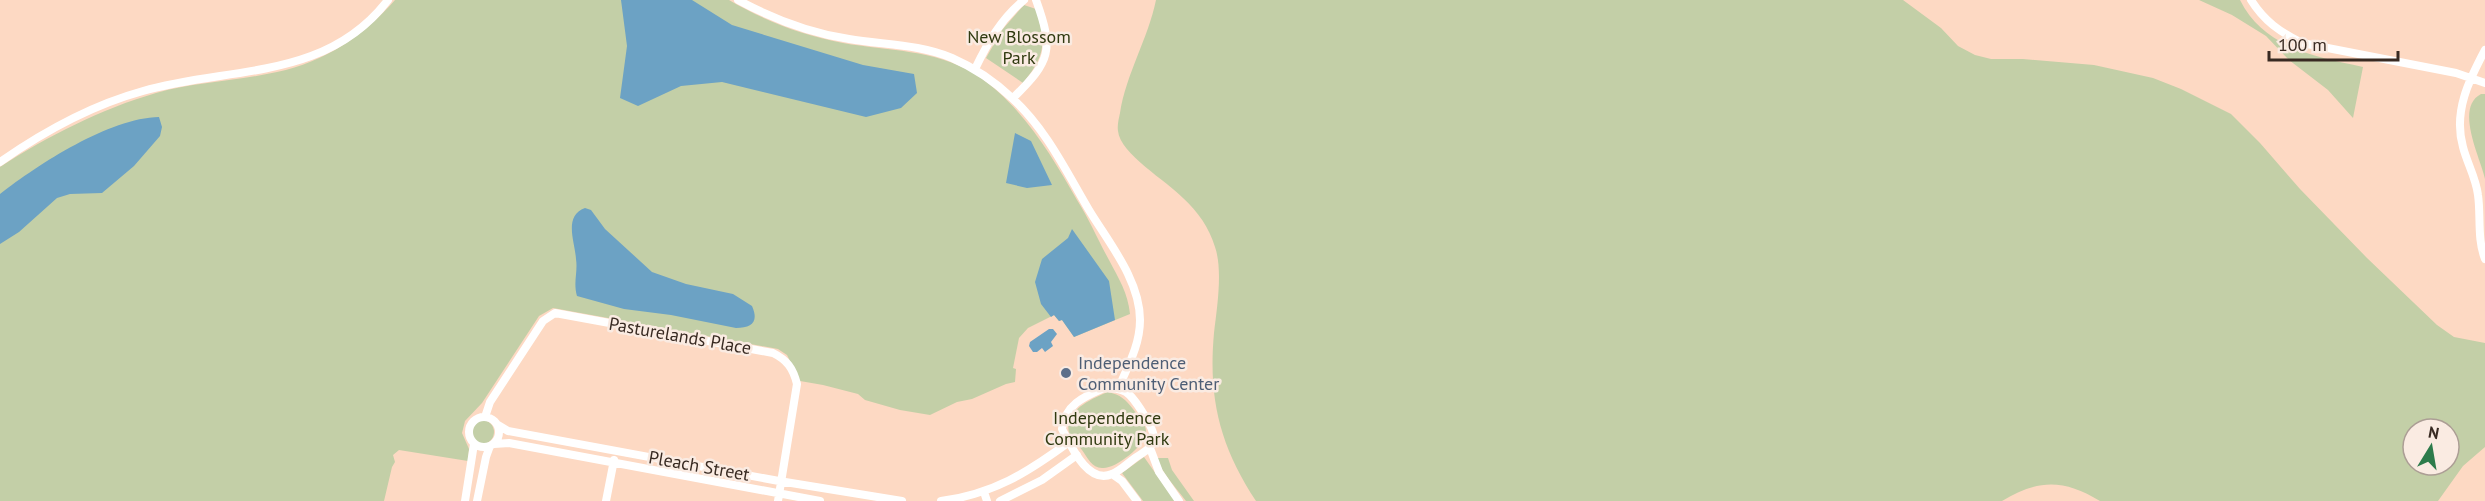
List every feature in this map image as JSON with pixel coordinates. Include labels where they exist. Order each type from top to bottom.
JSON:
[{"type":"street","points":[[0,162],[45,134],[118,99],[184,81],[287,65],[317,55],[343,41],[368,23],[388,0]]},
{"type":"street","points":[[738,0],[776,19],[823,34],[918,47],[935,52],[975,69],[1013,98],[1046,137],[1128,274],[1138,302],[1139,336],[1135,351],[1118,389]]},
{"type":"street","points":[[975,69],[995,31],[1024,0]]},
{"type":"street","points":[[1013,98],[1042,66],[1047,53],[1046,29],[1036,0]]},
{"type":"street","points":[[2251,0],[2270,23],[2302,43],[2471,78],[2485,83]]},
{"type":"street","points":[[2485,50],[2471,78],[2461,110],[2460,131],[2463,149],[2478,193],[2483,222],[2480,239],[2485,259]]},
{"type":"street","name":"Pasturelands Place","points":[[485,417],[490,402],[543,321],[555,314],[773,353],[786,360],[797,384],[778,497]]},
{"type":"street","points":[[1104,388],[1118,389],[1129,394],[1152,427],[1154,439],[1149,448],[1112,474],[1101,476],[1090,472],[1062,429],[1067,411],[1083,397],[1104,388]]},
{"type":"street","points":[[477,501],[486,456],[500,434],[498,425],[491,419],[485,417],[477,419],[470,426],[469,436],[474,444],[480,447],[492,445]]},
{"type":"street","name":"Pleach Street","points":[[498,425],[507,431],[902,501]]},
{"type":"street","points":[[941,501],[986,497],[1069,442]]},
{"type":"street","name":"Pleach Street","points":[[492,445],[509,443],[778,497],[820,501]]},
{"type":"street","points":[[465,501],[474,444]]},
{"type":"street","points":[[1149,448],[1159,472],[1179,501]]},
{"type":"street","points":[[606,501],[615,451]]},
{"type":"street","points":[[1000,501],[1042,480],[1077,454]]},
{"type":"street","points":[[1112,474],[1122,481],[1137,501]]},
{"type":"green space","points":[[395,0],[729,0],[770,21],[813,36],[843,43],[927,55],[959,66],[992,86],[1034,131],[1086,215],[1120,280],[1130,314],[1074,337],[1062,320],[1059,321],[1054,315],[1028,328],[1019,338],[1013,368],[1016,369],[1015,382],[972,399],[957,402],[930,415],[900,410],[865,400],[858,394],[800,381],[787,355],[778,349],[553,308],[539,316],[482,403],[465,421],[462,433],[469,449],[468,461],[399,450],[393,455],[395,462],[384,501],[0,501],[0,167],[75,124],[135,100],[186,86],[247,78],[295,68],[311,62],[356,36]]},
{"type":"green space","points":[[1156,0],[1903,0],[1941,28],[1958,46],[1975,55],[1991,59],[2023,59],[2094,65],[2153,78],[2231,114],[2367,258],[2437,325],[2454,337],[2485,343],[2485,447],[2461,469],[2461,417],[2401,417],[2401,477],[2455,477],[2438,501],[2100,501],[2075,489],[2051,484],[2027,489],[2002,501],[1256,501],[1233,461],[1219,421],[1215,401],[1213,357],[1219,267],[1213,240],[1193,209],[1176,191],[1135,158],[1121,140],[1118,131],[1127,84],[1148,29]]},
{"type":"green space","points":[[2199,0],[2240,0],[2250,16],[2277,40],[2310,54],[2363,67],[2353,118],[2328,90],[2289,60],[2266,36],[2232,15]]},
{"type":"green space","name":"New Blossom Park","points":[[1024,5],[1036,9],[1042,48],[1036,64],[1023,83],[986,58],[1002,30]]},
{"type":"green space","points":[[2481,94],[2485,94],[2485,179],[2469,122],[2473,101]]},
{"type":"green space","name":"Independence Community Park","points":[[1108,392],[1120,396],[1128,403],[1144,423],[1146,433],[1140,444],[1128,456],[1107,468],[1098,468],[1072,439],[1068,424],[1070,418],[1081,406]]},
{"type":"green space","points":[[482,420],[487,421],[493,427],[493,437],[487,443],[482,444],[477,443],[471,437],[470,432],[471,427],[477,421]]},
{"type":"green space","points":[[1144,457],[1175,501],[1143,501],[1122,473]]},
{"type":"green space","points":[[1157,458],[1168,458],[1172,470],[1194,501],[1186,501],[1166,475]]},
{"type":"water","points":[[621,0],[692,0],[732,25],[863,65],[914,74],[917,93],[901,108],[866,117],[722,82],[681,86],[638,106],[620,98],[627,46]]},
{"type":"water","points":[[159,117],[162,127],[160,136],[134,166],[102,193],[70,194],[57,198],[19,232],[0,244],[0,194],[34,169],[97,134],[139,119]]},
{"type":"water","points":[[1015,133],[1031,141],[1052,185],[1027,188],[1006,183]]},
{"type":"water","points":[[585,208],[591,210],[605,229],[652,272],[686,284],[733,294],[752,306],[755,316],[753,323],[746,327],[736,328],[671,315],[624,309],[577,296],[572,223],[578,212]]},
{"type":"water","points":[[1072,229],[1109,281],[1115,320],[1074,337],[1062,320],[1059,321],[1054,315],[1051,317],[1041,304],[1035,282],[1042,259],[1068,238]]},
{"type":"water","points":[[1049,329],[1053,329],[1057,334],[1051,342],[1053,346],[1045,352],[1042,348],[1033,352],[1029,346],[1030,342]]},
{"type":"place","name":"Independence Community Center","points":[[1066,373]]}]
